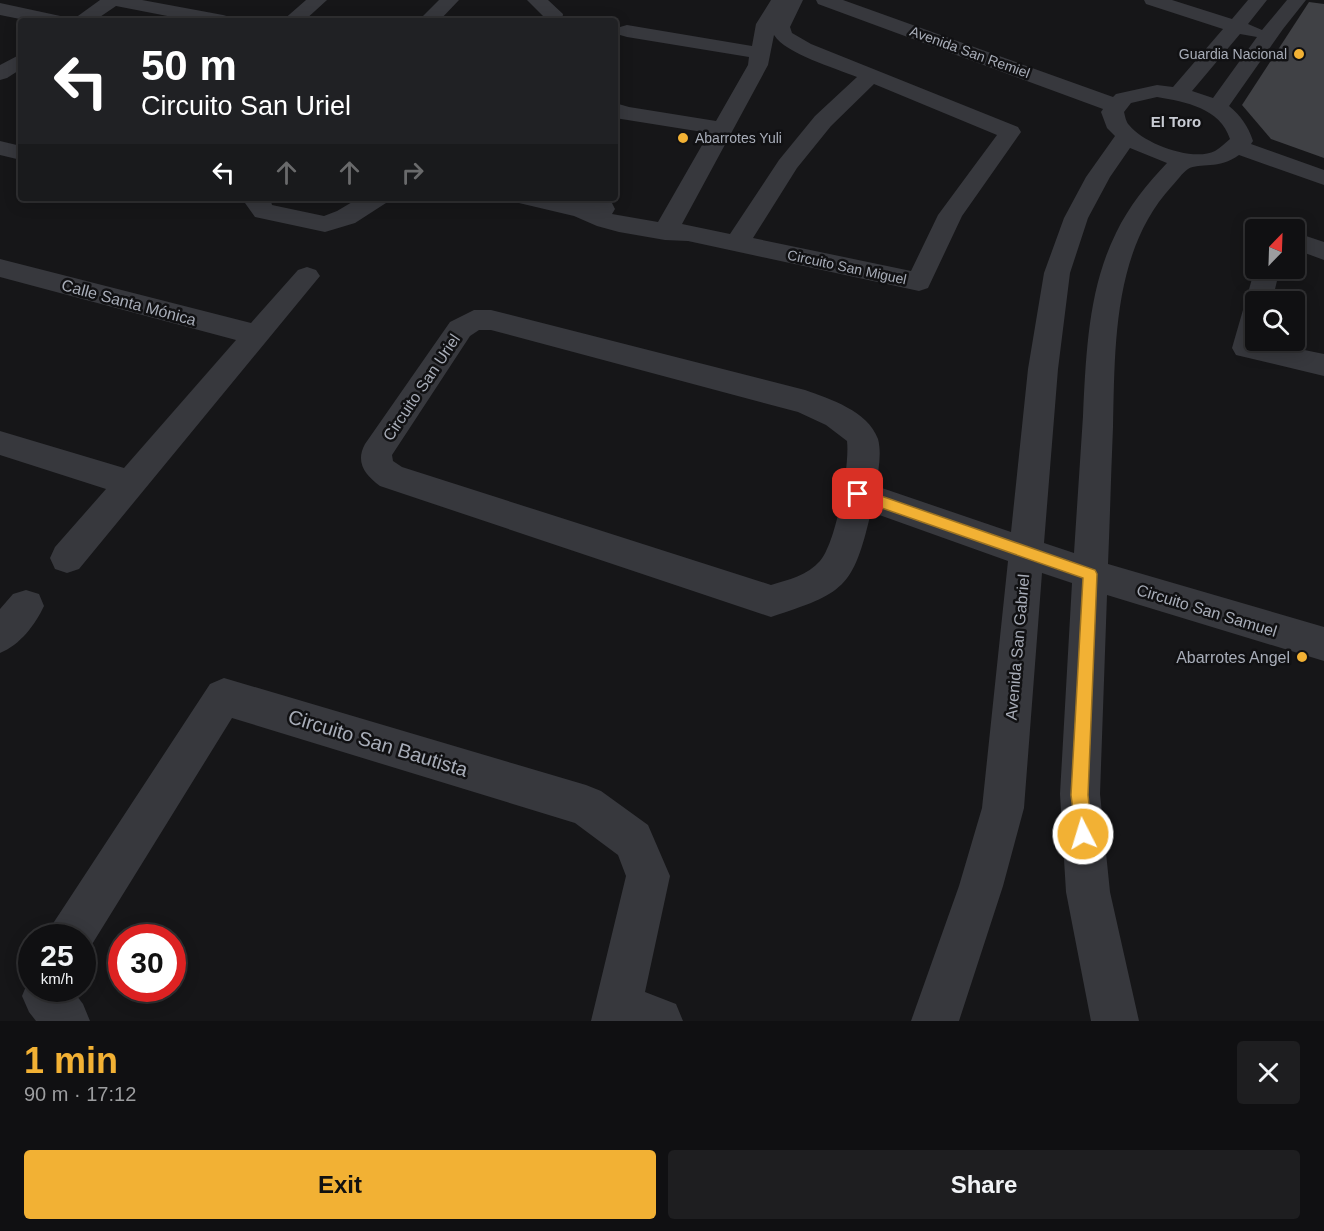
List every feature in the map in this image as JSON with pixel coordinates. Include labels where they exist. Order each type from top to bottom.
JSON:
[{"type":"street","points":[[85,18],[112,0],[206,18]]},
{"type":"street","points":[[296,18],[318,0]]},
{"type":"street","points":[[431,18],[450,0]]},
{"type":"street","points":[[536,0],[554,14],[553,18]]},
{"type":"street","points":[[674,230],[758,65],[756,37],[780,0]]},
{"type":"street","name":"Circuito San Miguel","points":[[542,201],[582,210],[593,217],[674,230],[919,282],[950,215],[1010,132],[804,48],[784,36],[780,27],[794,0]]},
{"type":"street","name":"Avenida San Remiel","points":[[825,0],[1114,105]]},
{"type":"street","points":[[1153,0],[1247,14]]},
{"type":"street","points":[[1194,0],[1247,14],[1272,30]]},
{"type":"street","points":[[1217,108],[1272,30],[1297,0]]},
{"type":"street","points":[[0,9],[44,18]]},
{"type":"street","points":[[1178,94],[1247,14]]},
{"type":"street","points":[[689,41],[702,20]]},
{"type":"street","points":[[627,31],[689,41],[756,37]]},
{"type":"street","points":[[0,74],[18,62]]},
{"type":"street","points":[[737,243],[787,165],[823,121],[872,75]]},
{"type":"street","points":[[1157,91],[1178,94],[1217,108],[1232,118],[1240,130],[1242,141],[1236,151],[1223,158],[1205,161],[1184,160],[1162,155],[1126,137],[1116,126],[1111,115],[1114,105],[1124,97],[1157,91]]},
{"type":"street","points":[[618,110],[668,122],[683,121],[724,129]]},
{"type":"street","name":"Avenida San Gabriel","points":[[934,1021],[981,886],[1004,808],[1043,369],[1058,273],[1076,218],[1098,177],[1126,137]]},
{"type":"street","points":[[1238,147],[1324,178]]},
{"type":"street","points":[[0,148],[18,152]]},
{"type":"street","points":[[1115,1021],[1088,892],[1080,795],[1100,369],[1105,309],[1113,272],[1131,230],[1151,195],[1184,160]]},
{"type":"street","points":[[257,201],[264,211],[325,224],[346,217],[372,201]]},
{"type":"street","points":[[1305,244],[1324,251]]},
{"type":"street","name":"Calle Santa Mónica","points":[[0,268],[257,335]]},
{"type":"street","points":[[67,558],[307,276]]},
{"type":"street","name":"Circuito San Uriel","points":[[474,320],[491,320],[805,402],[837,415],[862,438],[865,458],[858,494],[847,542],[833,571],[808,589],[771,601],[391,477],[378,467],[376,453],[460,329],[474,320]]},
{"type":"street","points":[[1260,351],[1324,365]]},
{"type":"street","points":[[0,442],[130,483]]},
{"type":"street","points":[[858,494],[1090,574]]},
{"type":"street","name":"Circuito San Samuel","points":[[1090,574],[1324,644]]},
{"type":"street","points":[[0,636],[26,606]]},
{"type":"street","name":"Circuito San Bautista","points":[[79,924],[224,696],[586,806],[633,840],[648,876],[631,1016]]},
{"type":"street","points":[[50,1002],[66,1021]]},
{"type":"building","name":"Guardia Nacional","points":[[1309,2],[1324,4],[1324,158],[1271,139],[1242,105]]},
{"type":"place","name":"Guardia Nacional","points":[[1299,54]]},
{"type":"place","name":"Abarrotes Yuli","points":[[683,138]]},
{"type":"place","name":"Abarrotes Angel","points":[[1302,657]]},
{"type":"district","name":"El Toro","points":[[1176,122]]},
{"type":"route","points":[[858,494],[1090,574],[1080,795],[1083,834]]}]
